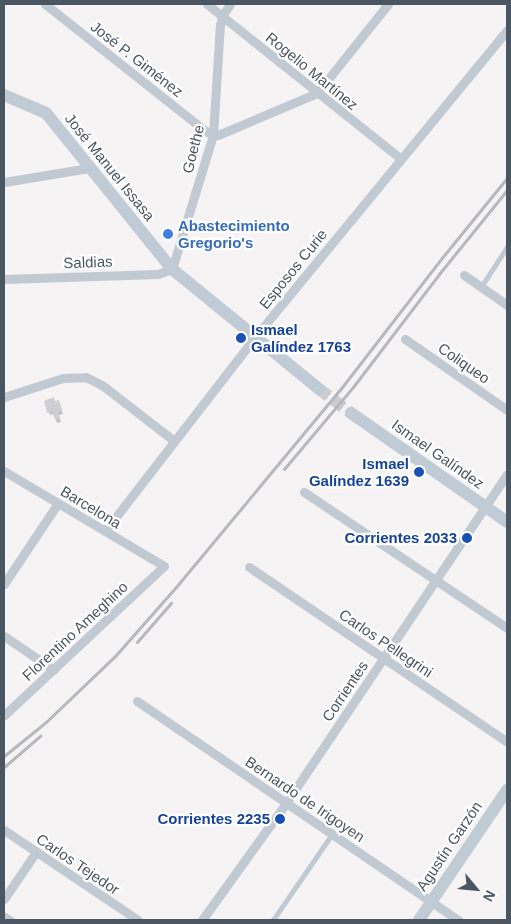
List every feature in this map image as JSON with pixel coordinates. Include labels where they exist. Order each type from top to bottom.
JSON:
[{"type":"main road","name":"José Manuel Issasa","points":[[4,95],[32,105],[46,113],[172,269],[319,389]]},
{"type":"main road","name":"Ismael Galíndez","points":[[350,413],[507,522]]},
{"type":"main road","name":"Agustín Garzón","points":[[419,920],[507,790]]},
{"type":"street","name":"José P. Giménez","points":[[46,4],[213,135]]},
{"type":"street","name":"Rogelio Martínez","points":[[207,4],[401,158]]},
{"type":"street","name":"Goethe","points":[[172,269],[213,135],[222,16],[230,4]]},
{"type":"street","points":[[213,135],[226,132],[317,93],[388,4]]},
{"type":"street","name":"Esposos Curie","points":[[105,531],[255,337],[507,30]]},
{"type":"street","points":[[4,182],[89,168]]},
{"type":"street","name":"Saldias","points":[[4,279],[158,274],[172,269]]},
{"type":"street","points":[[464,275],[507,305]]},
{"type":"street","name":"Coliqueo","points":[[405,339],[507,410]]},
{"type":"street","points":[[4,397],[63,378],[86,377],[102,385],[174,440]]},
{"type":"street","name":"Barcelona","points":[[4,471],[164,566]]},
{"type":"street","name":"Corrientes","points":[[202,920],[286,803],[507,474]]},
{"type":"street","points":[[304,492],[507,628]]},
{"type":"street","points":[[4,584],[58,503]]},
{"type":"street","name":"Florentino Ameghino","points":[[4,715],[164,566]]},
{"type":"street","name":"Carlos Pellegrini","points":[[249,567],[507,742]]},
{"type":"street","points":[[4,636],[54,670]]},
{"type":"street","name":"Bernardo de Irigoyen","points":[[136,701],[458,920]]},
{"type":"street","name":"Carlos Tejedor","points":[[4,830],[138,920]]},
{"type":"street","points":[[4,899],[36,852]]},
{"type":"lane","points":[[481,287],[507,247]]},
{"type":"lane","points":[[273,920],[332,834]]},
{"type":"lane","points":[[4,914],[13,920]]},
{"type":"building","points":[[54,397],[55,401],[59,400],[62,411],[58,412],[60,419],[55,420],[52,411],[47,413],[44,401]]},
{"type":"tunnel","points":[[319,389],[351,413]]},
{"type":"railway","points":[[4,756],[47,721],[116,655],[176,587],[339,391],[445,254],[507,178]]},
{"type":"railway","points":[[284,469],[353,387],[439,274],[507,190]]},
{"type":"railway","points":[[137,642],[171,603]]},
{"type":"railway","points":[[4,767],[40,736]]},
{"type":"place","name":"Abastecimiento Gregorio's","points":[[168,234]]},
{"type":"place","name":"Ismael Galíndez 1763","points":[[241,338]]},
{"type":"place","name":"Ismael Galíndez 1639","points":[[419,472]]},
{"type":"place","name":"Corrientes 2033","points":[[467,538]]},
{"type":"place","name":"Corrientes 2235","points":[[280,819]]}]
